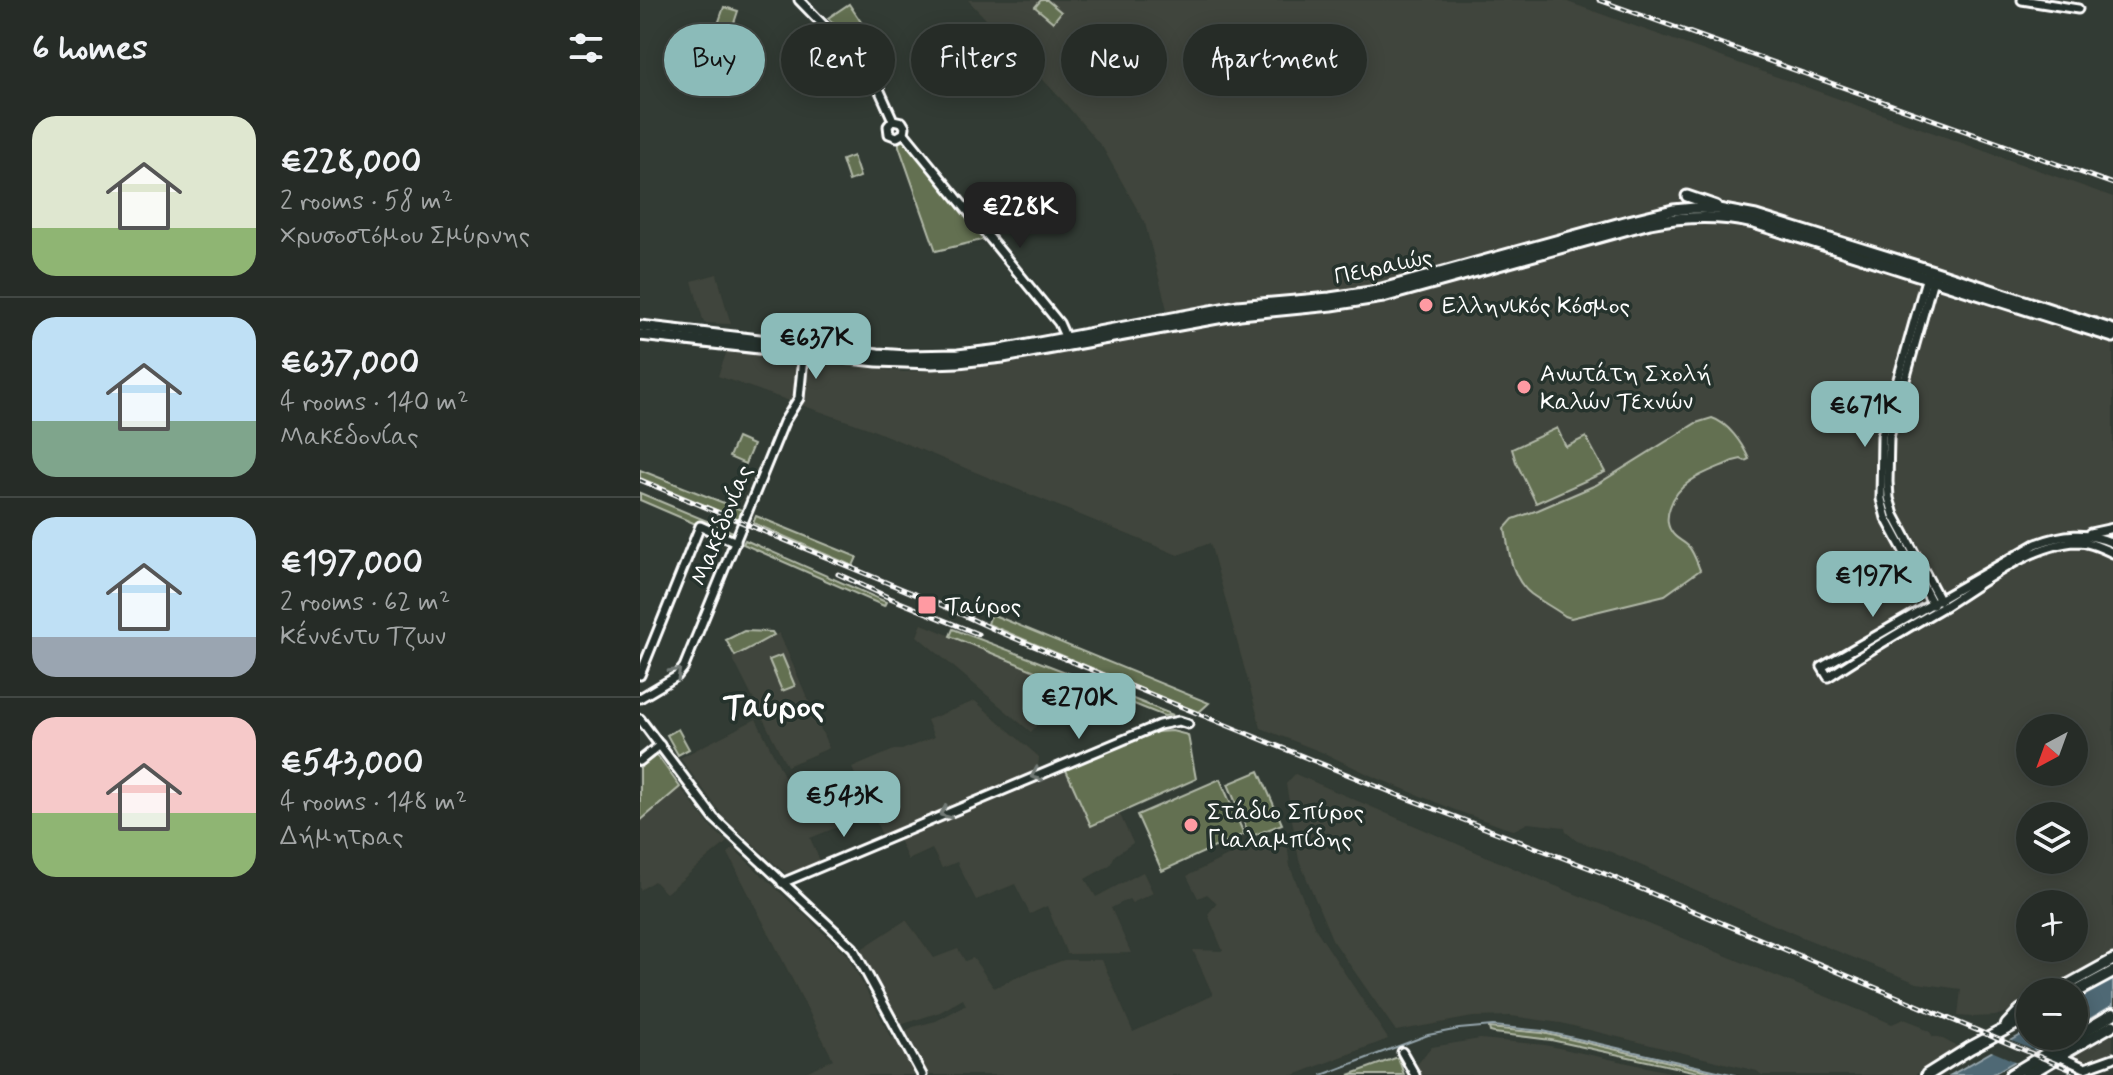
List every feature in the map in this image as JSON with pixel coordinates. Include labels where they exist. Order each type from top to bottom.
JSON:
[{"type":"highway","points":[[2088,985],[2113,972]]},
{"type":"highway","points":[[2011,1075],[2113,1014]]},
{"type":"highway","points":[[1927,1075],[2016,1020]]},
{"type":"highway","points":[[2027,1075],[2059,1056]]},
{"type":"main road","points":[[1687,196],[1735,211]]},
{"type":"main road","name":"Πειραιώς","points":[[1068,341],[1237,306],[1381,290],[1628,221],[1673,210],[1705,208],[1756,216],[2113,337]]},
{"type":"main road","name":"Πειραιώς","points":[[640,335],[878,354],[932,356],[1001,350],[1240,314],[1383,297],[1650,223],[1692,216],[1733,218],[1754,223],[2113,330]]},
{"type":"main road","name":"Πειραιώς","points":[[640,326],[804,349]]},
{"type":"main road","points":[[2080,978],[2113,960]]},
{"type":"main road","points":[[2059,1056],[2113,1025]]},
{"type":"street","points":[[799,0],[863,66],[879,89],[893,120]]},
{"type":"street","points":[[2022,0],[2078,9]]},
{"type":"street","points":[[893,120],[888,126],[889,134],[897,137],[904,133]]},
{"type":"street","points":[[893,120],[904,124],[904,133],[1059,323],[1068,341]]},
{"type":"street","points":[[1932,276],[1882,436],[1881,499],[1886,518],[1938,605]]},
{"type":"street","name":"Μακεδονίας","points":[[640,698],[681,672],[784,422],[799,398],[804,349]]},
{"type":"street","points":[[640,675],[700,526],[736,542]]},
{"type":"street","points":[[2084,535],[2113,528]]},
{"type":"street","points":[[2113,543],[2084,535],[2060,536],[2036,544],[1938,605],[1828,677],[1822,667],[1938,605],[2025,558],[2055,545],[2083,542],[2113,553]]},
{"type":"street","points":[[640,719],[714,818],[854,950],[922,1075]]},
{"type":"street","points":[[782,883],[1159,725],[1179,721],[1188,724]]},
{"type":"street","points":[[640,761],[660,745]]},
{"type":"street","points":[[1402,1052],[1415,1075]]},
{"type":"street","points":[[2059,1056],[2085,1068],[2113,1058]]},
{"type":"shaded area","points":[[968,0],[1562,0],[2113,197],[2113,955],[2071,978],[2016,978],[2016,1008],[2013,1010],[1995,1016],[1958,1016],[1961,989],[1917,983],[1797,935],[1611,852],[1577,841],[1566,832],[1565,827],[1528,823],[1514,830],[1509,829],[1372,776],[1261,728],[1210,543],[1178,555],[868,428],[718,376],[727,351],[903,372],[994,365],[1172,329],[1145,223],[1103,148],[1045,82],[1045,24],[991,24]]},
{"type":"shaded area","points":[[717,274],[731,324],[704,323],[692,281]]},
{"type":"shaded area","points":[[922,624],[1052,678],[1035,700],[1049,711],[1031,732],[917,636]]},
{"type":"shaded area","points":[[779,633],[829,748],[787,766],[732,657]]},
{"type":"shaded area","points":[[975,701],[1039,757],[1038,769],[882,835],[852,768],[934,737],[927,720]]},
{"type":"shaded area","points":[[756,719],[790,788],[821,778],[840,826],[810,838],[820,861],[787,875],[723,816],[680,758]]},
{"type":"shaded area","points":[[1065,768],[1091,825],[1119,813],[1133,843],[1115,855],[1110,865],[1085,879],[1096,897],[1143,872],[1153,893],[1132,903],[1129,899],[1111,908],[1131,953],[1067,954],[1047,906],[1030,914],[1015,884],[976,900],[957,862],[942,868],[932,849],[908,860],[898,837]]},
{"type":"shaded area","points":[[1295,774],[1541,880],[1892,1024],[1904,1019],[1922,1026],[1933,1037],[1958,1047],[1915,1075],[1762,1075],[1757,1071],[1561,1023],[1511,1016],[1473,1017],[1396,1031],[1332,939],[1299,860],[1286,784]]},
{"type":"shaded area","points":[[680,787],[710,826],[727,842],[666,893],[654,881],[640,890],[640,821]]},
{"type":"shaded area","points":[[1286,834],[1290,867],[1315,928],[1388,1039],[1294,1075],[800,1075],[833,1059],[728,853],[733,848],[847,955],[892,1038],[966,1005],[963,999],[940,1012],[900,1025],[860,950],[906,920],[934,958],[958,949],[965,961],[973,958],[994,988],[1064,960],[1102,960],[1133,1032],[1213,995],[1193,950],[1223,951],[1208,914],[1217,903],[1207,894],[1198,898],[1187,876],[1248,846]]},
{"type":"shaded area","points":[[2113,1028],[2113,1055],[2087,1065],[2071,1059],[2070,1052],[2074,1050],[2088,1050],[2088,1042]]},
{"type":"shaded area","points":[[1480,1039],[1545,1045],[1683,1075],[1418,1075],[1414,1068],[1432,1047]]},
{"type":"green space","points":[[1041,0],[1047,0],[1061,12],[1053,22],[1035,7]]},
{"type":"green space","points":[[849,4],[862,24],[834,24],[828,18]]},
{"type":"green space","points":[[724,7],[738,11],[734,24],[718,24]]},
{"type":"green space","points":[[903,141],[986,239],[936,251],[899,146],[899,142]]},
{"type":"green space","points":[[853,156],[860,177],[849,181],[842,160]]},
{"type":"green space","points":[[1712,418],[1734,434],[1749,459],[1733,461],[1696,478],[1674,497],[1668,519],[1669,528],[1691,549],[1700,570],[1665,595],[1571,618],[1524,588],[1512,564],[1505,528],[1513,519],[1596,485],[1696,423]]},
{"type":"green space","points":[[1557,428],[1566,447],[1586,437],[1605,472],[1536,503],[1512,449]]},
{"type":"green space","points":[[737,438],[753,445],[745,464],[729,457]]},
{"type":"green space","points":[[640,470],[747,512],[743,521],[640,478]]},
{"type":"green space","points":[[640,493],[738,534],[735,541],[640,500]]},
{"type":"green space","points":[[756,516],[857,557],[853,566],[753,523]]},
{"type":"green space","points":[[745,540],[886,602],[884,606],[743,544]]},
{"type":"green space","points":[[991,614],[1209,703],[1198,713],[988,624]]},
{"type":"green space","points":[[953,629],[1173,715],[1164,716],[1119,698],[1052,678],[950,636]]},
{"type":"green space","points":[[744,631],[772,632],[774,635],[735,656],[726,640]]},
{"type":"green space","points":[[782,655],[795,686],[782,691],[769,660]]},
{"type":"green space","points":[[678,729],[689,749],[678,755],[667,735]]},
{"type":"green space","points":[[1172,731],[1188,735],[1196,779],[1091,826],[1065,768],[1157,732]]},
{"type":"green space","points":[[657,755],[680,787],[640,821],[640,768]]},
{"type":"green space","points":[[1259,771],[1282,824],[1250,837],[1228,784]]},
{"type":"green space","name":"Στάδιο Σπύρος Γιαλαμπίδης","points":[[1220,779],[1244,834],[1162,871],[1137,815]]},
{"type":"green space","points":[[1489,1028],[1543,1033],[1726,1075],[1711,1075],[1551,1040],[1494,1033]]},
{"type":"green space","points":[[1398,1057],[1404,1075],[1349,1075]]},
{"type":"water","points":[[2113,978],[2113,1005],[2088,1020],[2088,991]]},
{"type":"water","points":[[2016,1038],[2016,1050],[2035,1050],[1991,1075],[1951,1075]]},
{"type":"pier","points":[[2007,1039],[2016,1043],[2016,1050],[2038,1052],[2019,1063],[1989,1050]]},
{"type":"waterway","points":[[1322,1075],[1428,1035],[1493,1026],[1543,1031],[1735,1075]]},
{"type":"railway","points":[[1599,0],[2113,184]]},
{"type":"railway","points":[[640,480],[1199,714],[1398,795],[1608,875],[2083,1075]]},
{"type":"railway","points":[[838,574],[978,634]]},
{"type":"place","name":"Ελληνικός Κόσμος","points":[[1426,305]]},
{"type":"place","name":"Ανωτάτη Σχολή Καλών Τεχνών","points":[[1524,387]]},
{"type":"place","name":"Ταύρος","points":[[927,605]]},
{"type":"place","name":"Στάδιο Σπύρος Γιαλαμπίδης","points":[[1191,825]]},
{"type":"district","name":"Ταύρος","points":[[774,706]]}]
